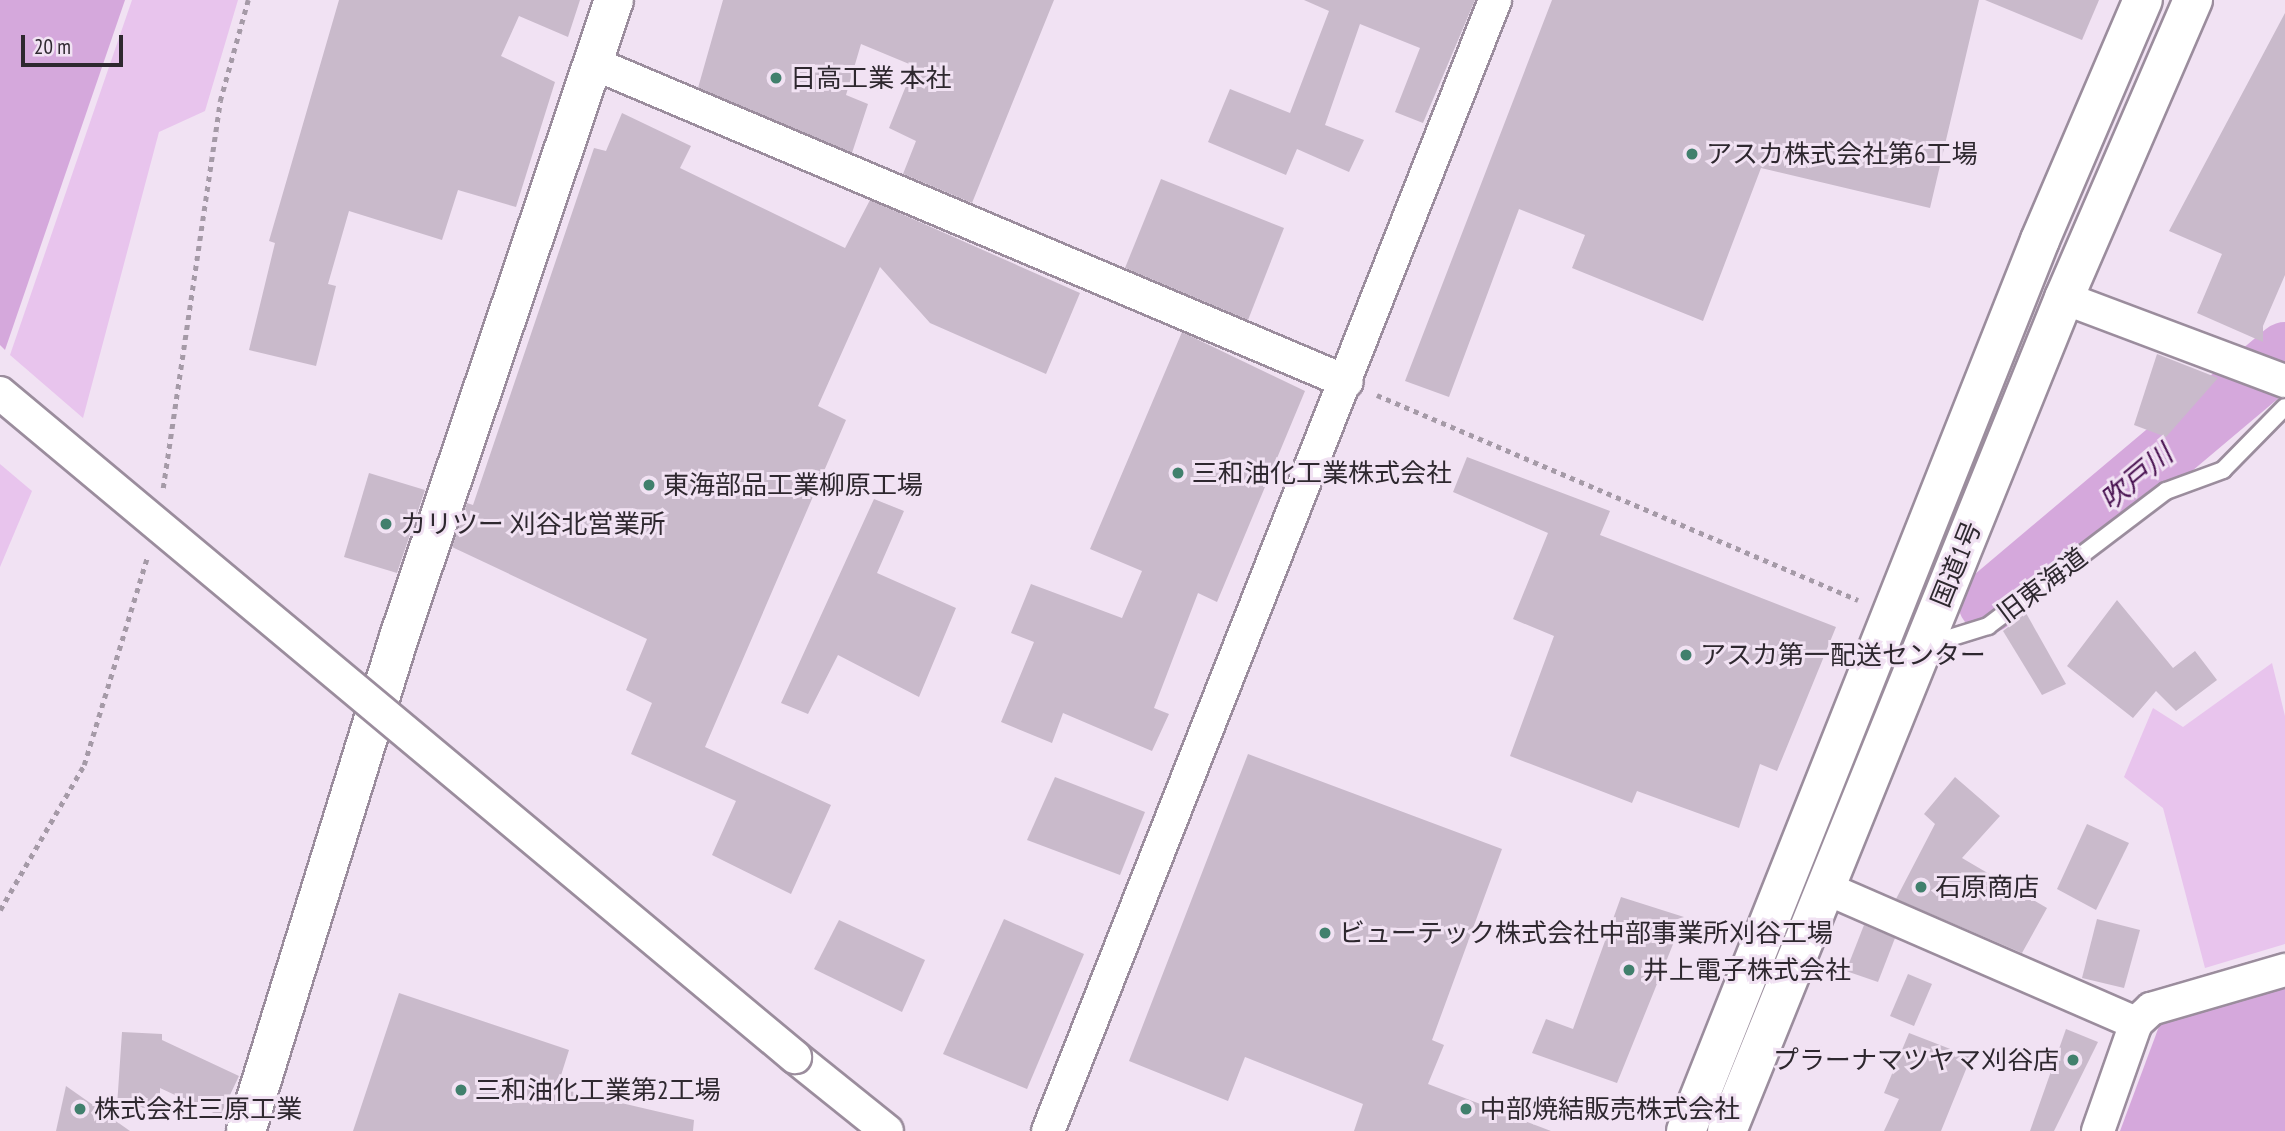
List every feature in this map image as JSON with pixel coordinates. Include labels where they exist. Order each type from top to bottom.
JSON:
[{"type":"main road","points":[[246,1131],[399,637],[595,64],[614,0]]},
{"type":"main road","name":"国道1号","points":[[1686,1131],[1890,614],[2143,0]]},
{"type":"main road","name":"国道1号","points":[[1727,1131],[1830,890],[1922,647],[2064,298],[2193,0]]},
{"type":"street","points":[[1048,1131],[1347,382],[1495,0]]},
{"type":"street","points":[[595,64],[1347,382]]},
{"type":"street","points":[[2064,298],[2245,369],[2283,389]]},
{"type":"street","points":[[0,393],[887,1131]]},
{"type":"street","points":[[1830,890],[2136,1023]]},
{"type":"street","points":[[2098,1131],[2136,1023],[2151,1009],[2285,971]]},
{"type":"lane","name":"旧東海道","points":[[1922,647],[1988,626],[2166,491],[2223,470],[2283,389]]},
{"type":"path","points":[[159,503],[220,101],[248,0]]},
{"type":"path","points":[[1347,382],[1890,614]]},
{"type":"path","points":[[0,910],[84,765],[148,553]]},
{"type":"shaded area","points":[[0,0],[125,0],[5,350],[0,345]]},
{"type":"shaded area","points":[[132,0],[238,0],[205,111],[159,132],[83,418],[10,355]]},
{"type":"shaded area","points":[[0,464],[32,491],[0,567]]},
{"type":"shaded area","points":[[2272,663],[2285,716],[2285,944],[2205,968],[2163,808],[2124,777],[2153,708],[2183,727]]},
{"type":"shaded area","points":[[2285,985],[2285,1131],[2120,1131],[2161,1021]]},
{"type":"building","points":[[339,0],[580,0],[568,37],[519,16],[501,56],[555,82],[516,207],[458,190],[442,240],[349,211],[328,284],[336,286],[316,366],[249,350],[275,243],[269,241]]},
{"type":"building","name":"日高工業 本社","points":[[723,0],[1054,0],[972,203],[903,174],[916,141],[889,128],[914,66],[861,44],[846,95],[868,104],[852,153],[698,88]]},
{"type":"building","points":[[1304,0],[1475,0],[1423,123],[1395,112],[1420,48],[1360,24],[1325,125],[1364,140],[1349,172],[1297,149],[1286,175],[1208,142],[1230,89],[1290,113],[1329,11]]},
{"type":"building","points":[[1552,0],[1979,0],[1930,208],[1761,168],[1703,321],[1572,268],[1585,235],[1519,209],[1449,397],[1405,381]]},
{"type":"building","points":[[1985,0],[2099,0],[2082,40]]},
{"type":"building","points":[[2285,13],[2285,275],[2263,326],[2263,342],[2197,313],[2222,254],[2169,231]]},
{"type":"building","name":"東海部品工業柳原工場","points":[[622,113],[691,146],[680,168],[845,248],[870,200],[1080,293],[1046,374],[930,323],[880,267],[818,406],[846,420],[705,747],[831,805],[791,894],[712,855],[736,801],[631,754],[652,703],[626,690],[647,639],[452,547],[467,503],[473,505],[594,148],[606,151]]},
{"type":"building","points":[[1161,179],[1284,228],[1248,320],[1125,268]]},
{"type":"building","points":[[1182,332],[1305,391],[1217,602],[1198,593],[1154,708],[1169,714],[1152,751],[1063,713],[1052,743],[1001,722],[1034,642],[1011,633],[1031,584],[1122,618],[1142,571],[1090,549]]},
{"type":"building","points":[[2157,354],[2218,378],[2166,437],[2134,425]]},
{"type":"building","name":"アスカ第一配送センター","points":[[1467,457],[1610,511],[1600,535],[1836,627],[1777,771],[1760,764],[1739,828],[1637,791],[1632,803],[1510,756],[1554,636],[1513,619],[1548,533],[1453,492]]},
{"type":"building","name":"カリツー 刈谷北営業所","points":[[369,473],[425,490],[397,573],[344,557]]},
{"type":"building","points":[[874,499],[904,511],[877,573],[956,608],[919,697],[838,655],[808,714],[781,703]]},
{"type":"building","points":[[2117,600],[2173,668],[2195,651],[2217,680],[2176,711],[2156,691],[2133,718],[2067,666]]},
{"type":"building","points":[[2026,613],[2066,684],[2042,695],[2003,631]]},
{"type":"building","name":"ビューテック株式会社中部事業所刈谷工場","points":[[1248,754],[1502,849],[1432,1040],[1444,1045],[1428,1084],[1551,1131],[1354,1131],[1363,1104],[1245,1057],[1228,1101],[1129,1061]]},
{"type":"building","points":[[1055,777],[1145,812],[1120,875],[1027,840]]},
{"type":"building","points":[[1955,777],[2000,816],[1962,858],[2047,908],[2022,953],[1896,899],[1935,824],[1924,814]]},
{"type":"building","points":[[2087,824],[2129,843],[2096,910],[2057,889]]},
{"type":"building","name":"井上電子株式会社","points":[[1621,897],[1684,917],[1617,1083],[1532,1053],[1546,1019],[1573,1029]]},
{"type":"building","points":[[1004,919],[1084,954],[1027,1089],[943,1054]]},
{"type":"building","points":[[2097,919],[2140,930],[2124,988],[2082,978]]},
{"type":"building","points":[[839,920],[925,960],[902,1012],[814,969]]},
{"type":"building","points":[[1864,925],[1895,938],[1878,982],[1846,971]]},
{"type":"building","points":[[1908,974],[1932,984],[1914,1026],[1890,1016]]},
{"type":"building","name":"三和油化工業第2工場","points":[[399,993],[569,1050],[557,1088],[694,1120],[693,1131],[353,1131]]},
{"type":"building","points":[[2066,1029],[2098,1042],[2054,1131],[2030,1131]]},
{"type":"building","points":[[122,1032],[162,1034],[162,1040],[239,1076],[220,1116],[160,1088],[160,1109],[117,1106]]},
{"type":"building","points":[[1909,1033],[1971,1057],[1941,1131],[1884,1131],[1899,1099],[1884,1093]]},
{"type":"building","name":"株式会社三原工業","points":[[66,1086],[130,1131],[56,1131]]},
{"type":"waterway","name":"吹戸川","points":[[1988,602],[2285,352]]},
{"type":"place","name":"日高工業 本社","points":[[776,78]]},
{"type":"place","name":"アスカ株式会社第6工場","points":[[1692,154]]},
{"type":"place","name":"三和油化工業株式会社","points":[[1178,473]]},
{"type":"place","name":"東海部品工業柳原工場","points":[[649,485]]},
{"type":"place","name":"カリツー 刈谷北営業所","points":[[386,524]]},
{"type":"place","name":"アスカ第一配送センター","points":[[1686,655]]},
{"type":"place","name":"石原商店","points":[[1921,887]]},
{"type":"place","name":"ビューテック株式会社中部事業所刈谷工場","points":[[1325,933]]},
{"type":"place","name":"井上電子株式会社","points":[[1629,970]]},
{"type":"place","name":"プラーナマツヤマ刈谷店","points":[[2073,1060]]},
{"type":"place","name":"三和油化工業第2工場","points":[[461,1090]]},
{"type":"place","name":"株式会社三原工業","points":[[80,1109]]},
{"type":"place","name":"中部焼結販売株式会社","points":[[1466,1109]]}]
